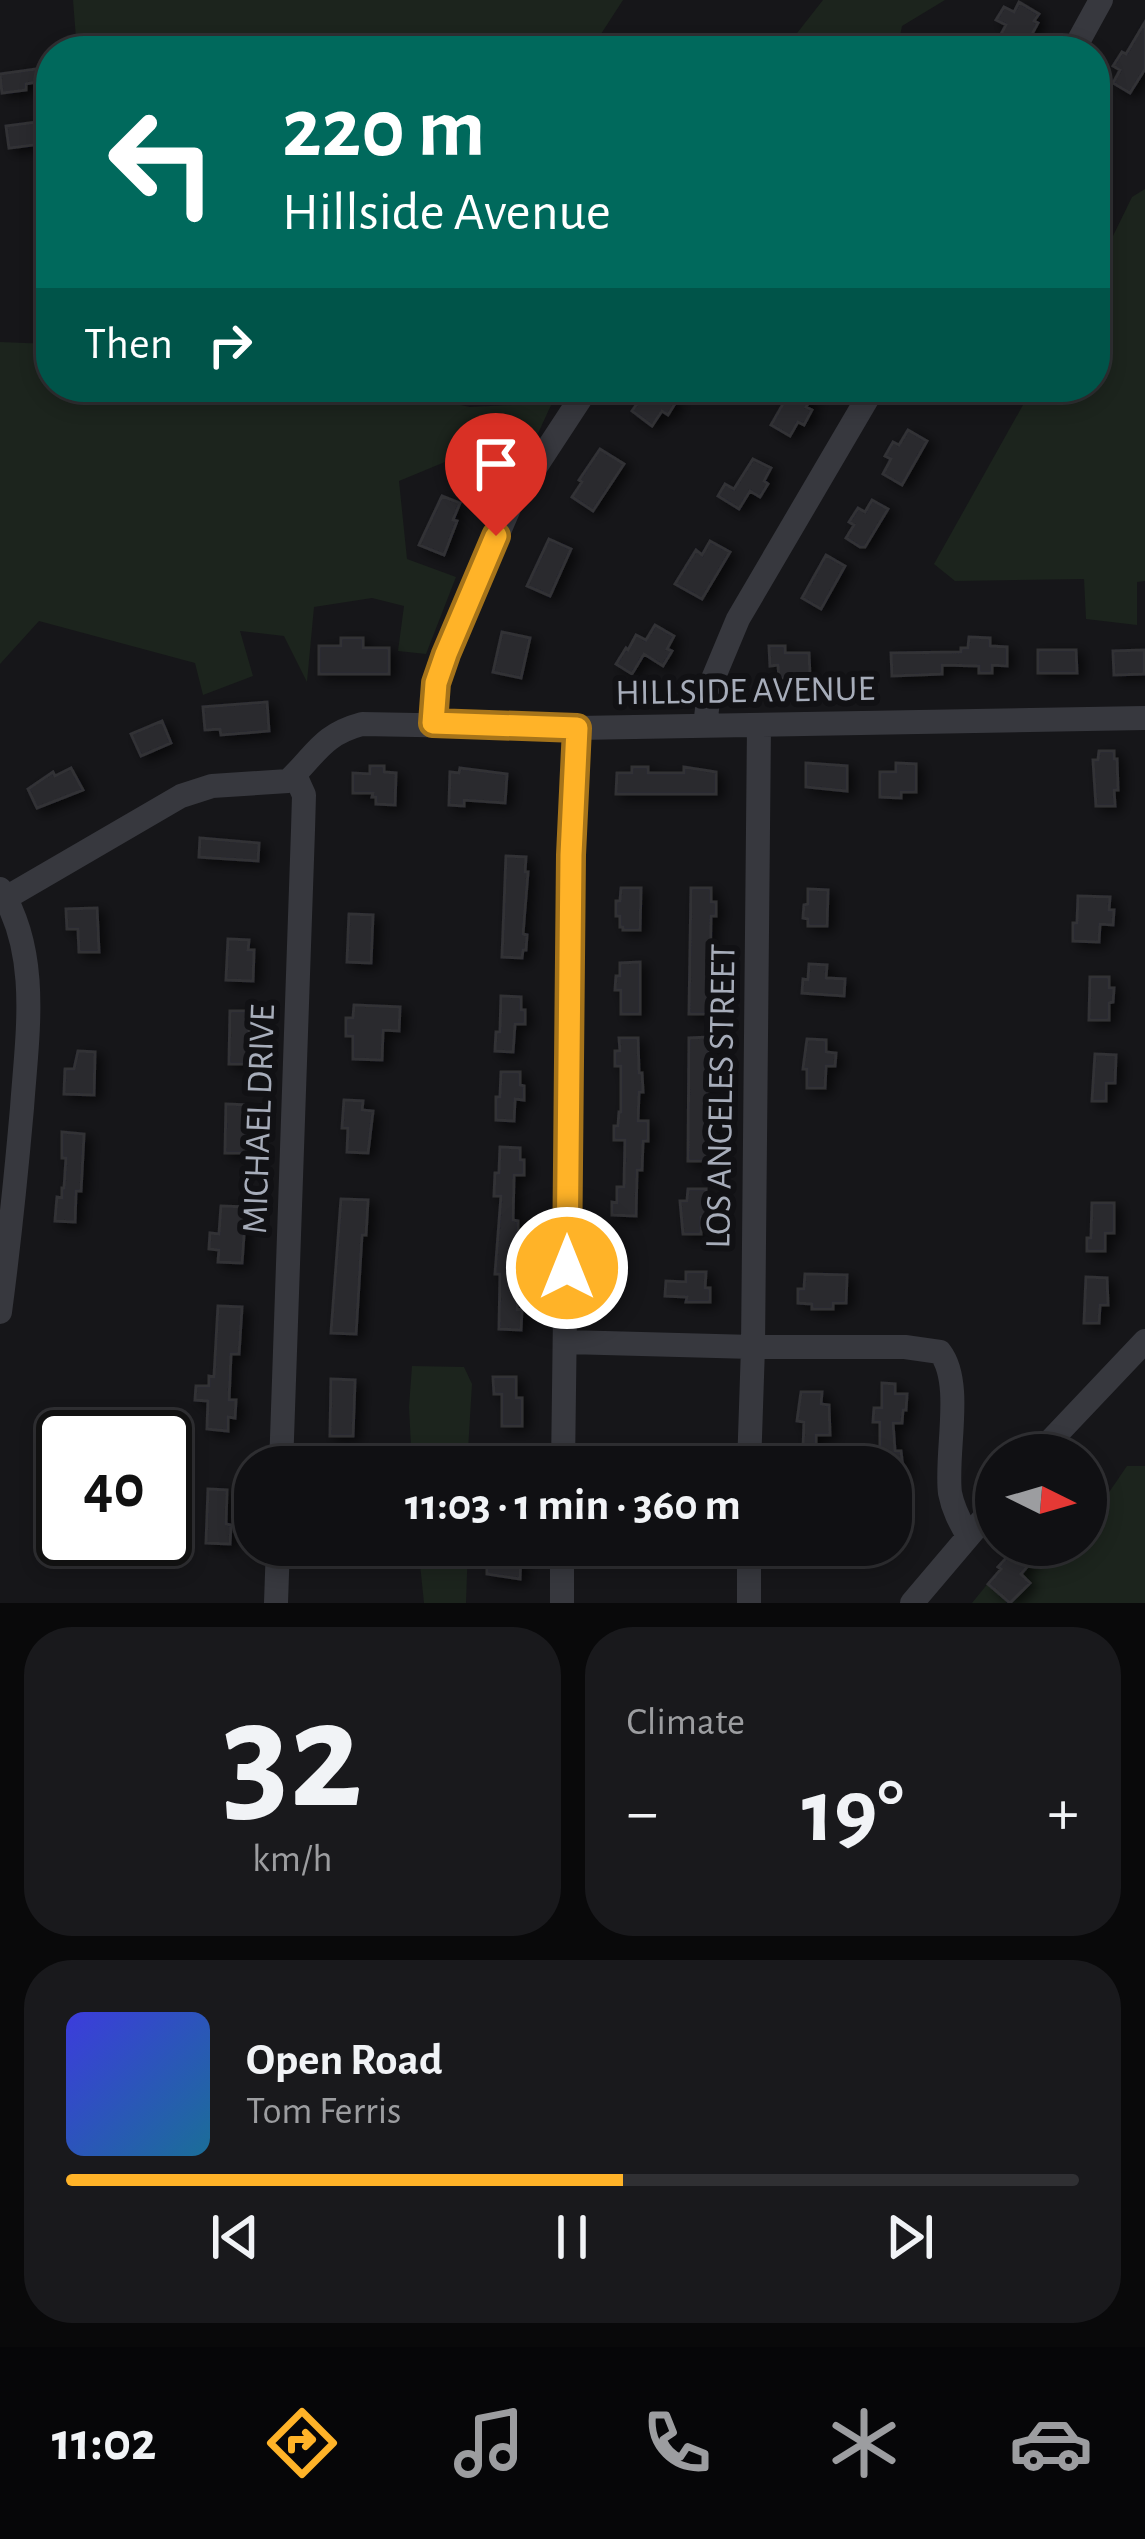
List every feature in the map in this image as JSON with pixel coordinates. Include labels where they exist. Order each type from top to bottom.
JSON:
[{"type":"street","points":[[1081,36],[1101,0]]},
{"type":"street","points":[[433,723],[436,683],[446,654],[510,506],[578,402]]},
{"type":"street","points":[[705,725],[710,686],[738,619],[865,402]]},
{"type":"street","name":"HILLSIDE AVENUE","points":[[295,775],[325,740],[372,722],[577,728],[1145,718]]},
{"type":"street","name":"LOS ANGELES STREET","points":[[750,1446],[759,725]]},
{"type":"street","points":[[564,1446],[577,728]]},
{"type":"street","points":[[0,1312],[29,1013],[22,940],[3,894],[181,796],[212,786],[281,782],[295,775]]},
{"type":"street","name":"MICHAEL DRIVE","points":[[282,1446],[304,795],[295,775]]},
{"type":"street","points":[[1056,1434],[1145,1341]]},
{"type":"street","points":[[567,1342],[935,1350],[949,1367],[951,1497],[968,1536]]},
{"type":"street","points":[[912,1603],[975,1528]]},
{"type":"street","points":[[276,1603],[277,1566]]},
{"type":"street","points":[[562,1566],[562,1603]]},
{"type":"street","points":[[748,1603],[749,1566]]},
{"type":"shaded area","points":[[73,0],[623,0],[600,36],[76,36]]},
{"type":"shaded area","points":[[823,0],[945,0],[902,26],[900,36],[795,36]]},
{"type":"shaded area","points":[[1145,189],[1145,581],[1137,582],[1137,625],[1086,619],[1084,579],[955,581],[934,564],[1025,402],[1110,402],[1110,242],[1132,197]]},
{"type":"shaded area","points":[[0,342],[36,343],[36,402],[446,402],[470,407],[552,403],[529,453],[469,452],[399,481],[407,559],[456,577],[426,654],[398,651],[404,606],[372,598],[314,607],[307,682],[284,636],[240,631],[253,676],[203,695],[195,663],[39,621],[0,664]]},
{"type":"shaded area","points":[[412,1366],[464,1367],[472,1384],[468,1446],[411,1446]]},
{"type":"shaded area","points":[[1127,1466],[1145,1466],[1145,1603],[972,1603],[1002,1566],[1107,1566],[1107,1495]]},
{"type":"shaded area","points":[[420,1566],[467,1566],[466,1603],[424,1603]]},
{"type":"building","points":[[1019,2],[1039,14],[1031,36],[1000,36],[1006,25],[996,20],[1004,7],[1014,12]]},
{"type":"building","points":[[1145,22],[1145,69],[1130,93],[1113,83],[1120,70],[1113,66]]},
{"type":"building","points":[[36,69],[36,82],[26,84],[26,90],[2,93],[0,74]]},
{"type":"building","points":[[36,122],[36,145],[9,148],[6,126]]},
{"type":"building","points":[[638,402],[676,402],[652,426],[632,411]]},
{"type":"building","points":[[784,402],[809,402],[806,407],[812,410],[804,425],[798,422],[790,436],[771,425]]},
{"type":"building","points":[[908,430],[927,441],[902,485],[883,474],[891,459],[885,456]]},
{"type":"building","points":[[600,449],[624,464],[593,511],[572,497]]},
{"type":"building","points":[[753,459],[771,468],[764,481],[768,484],[760,497],[750,491],[739,509],[718,496],[725,484],[734,489]]},
{"type":"building","points":[[442,496],[460,503],[444,555],[419,545]]},
{"type":"building","points":[[872,500],[888,509],[865,547],[860,547],[846,538],[854,525],[849,522],[858,508],[865,512]]},
{"type":"building","points":[[549,539],[571,549],[550,596],[527,586]]},
{"type":"building","points":[[710,541],[730,552],[702,599],[675,584],[696,550],[702,555]]},
{"type":"building","points":[[826,555],[845,566],[821,609],[802,598]]},
{"type":"building","points":[[655,625],[674,636],[663,666],[644,654],[632,674],[616,664],[636,635],[646,640]]},
{"type":"building","points":[[502,632],[530,638],[521,678],[493,672]]},
{"type":"building","points":[[969,637],[990,638],[990,646],[1007,647],[1007,666],[992,665],[992,673],[979,673],[979,666],[942,665],[942,674],[892,676],[891,653],[961,652],[968,648]]},
{"type":"building","points":[[341,638],[363,638],[363,648],[389,648],[389,674],[319,674],[319,646],[341,646]]},
{"type":"building","points":[[769,646],[785,646],[785,653],[809,653],[810,677],[779,678],[778,665],[770,666]]},
{"type":"building","points":[[1038,650],[1076,650],[1077,673],[1038,673]]},
{"type":"building","points":[[1144,650],[1144,674],[1114,675],[1113,651]]},
{"type":"building","points":[[267,702],[269,731],[221,735],[220,729],[205,730],[203,707]]},
{"type":"building","points":[[162,721],[171,743],[141,756],[131,734]]},
{"type":"building","points":[[1099,751],[1114,751],[1117,759],[1115,806],[1096,806],[1093,760],[1098,760]]},
{"type":"building","points":[[806,763],[847,766],[847,791],[806,787]]},
{"type":"building","points":[[896,763],[916,764],[916,792],[901,792],[901,798],[880,797],[880,772],[896,772]]},
{"type":"building","points":[[370,766],[384,766],[384,772],[396,773],[395,805],[376,804],[373,793],[353,793],[353,773],[370,774]]},
{"type":"building","points":[[632,767],[648,767],[648,773],[684,773],[684,767],[716,772],[716,794],[616,794],[617,773],[632,773]]},
{"type":"building","points":[[71,768],[83,790],[37,808],[28,789],[53,772],[55,776]]},
{"type":"building","points":[[460,768],[507,774],[505,803],[464,800],[464,806],[449,805],[450,772],[459,773]]},
{"type":"building","points":[[200,838],[259,843],[258,861],[199,857]]},
{"type":"building","points":[[506,856],[526,857],[523,934],[527,935],[522,958],[502,957]]},
{"type":"building","points":[[621,888],[641,888],[640,930],[620,927],[616,901],[620,901]]},
{"type":"building","points":[[691,888],[711,888],[711,902],[716,902],[716,916],[711,916],[710,977],[715,977],[715,991],[710,991],[710,1014],[689,1014]]},
{"type":"building","points":[[808,889],[828,890],[827,926],[808,926],[808,919],[803,918]]},
{"type":"building","points":[[1078,896],[1110,897],[1113,925],[1100,924],[1099,942],[1073,941]]},
{"type":"building","points":[[97,908],[99,952],[79,952],[78,929],[67,929],[66,909]]},
{"type":"building","points":[[349,914],[373,915],[371,963],[347,962]]},
{"type":"building","points":[[228,939],[249,940],[248,950],[254,950],[253,981],[226,980]]},
{"type":"building","points":[[640,962],[640,1014],[621,1014],[621,990],[615,990],[620,963]]},
{"type":"building","points":[[809,964],[827,965],[826,978],[845,979],[844,996],[802,993]]},
{"type":"building","points":[[1090,977],[1109,977],[1109,988],[1114,988],[1109,1020],[1089,1020]]},
{"type":"building","points":[[501,996],[521,997],[521,1010],[525,1010],[525,1024],[515,1024],[513,1052],[495,1051]]},
{"type":"building","points":[[354,1005],[400,1007],[399,1031],[383,1030],[382,1060],[353,1059],[353,1036],[346,1036],[346,1018],[353,1018]]},
{"type":"building","points":[[230,1011],[250,1011],[247,1064],[229,1064]]},
{"type":"building","points":[[709,1037],[709,1052],[714,1052],[713,1067],[708,1066],[708,1127],[713,1127],[713,1141],[707,1140],[706,1161],[688,1161],[689,1038]]},
{"type":"building","points":[[619,1038],[638,1038],[643,1092],[639,1092],[638,1121],[648,1121],[642,1170],[637,1170],[636,1216],[612,1215],[617,1187],[624,1187],[625,1140],[614,1140],[621,1112],[621,1066],[615,1066]]},
{"type":"building","points":[[807,1039],[826,1040],[826,1052],[836,1053],[835,1066],[826,1066],[825,1088],[807,1088],[807,1069],[803,1069]]},
{"type":"building","points":[[78,1051],[95,1052],[94,1095],[64,1094],[65,1069],[74,1069]]},
{"type":"building","points":[[1095,1054],[1116,1055],[1115,1083],[1106,1083],[1106,1101],[1092,1101]]},
{"type":"building","points":[[501,1072],[520,1072],[524,1086],[524,1100],[515,1099],[514,1121],[496,1120]]},
{"type":"building","points":[[344,1100],[363,1101],[362,1110],[373,1111],[368,1153],[347,1152],[348,1128],[342,1128]]},
{"type":"building","points":[[226,1104],[247,1105],[247,1153],[225,1153]]},
{"type":"building","points":[[62,1132],[84,1134],[75,1222],[55,1221],[57,1197],[62,1198],[64,1188]]},
{"type":"building","points":[[500,1147],[520,1148],[520,1160],[524,1160],[524,1175],[514,1175],[513,1220],[518,1221],[518,1234],[523,1234],[523,1249],[517,1248],[515,1295],[517,1310],[522,1309],[521,1330],[499,1329],[500,1274],[495,1274],[501,1196],[494,1196]]},
{"type":"building","points":[[688,1189],[706,1189],[706,1203],[711,1203],[711,1217],[701,1217],[701,1234],[683,1234],[680,1201],[687,1201]]},
{"type":"building","points":[[341,1199],[368,1200],[356,1334],[331,1333]]},
{"type":"building","points":[[1092,1203],[1114,1203],[1114,1233],[1105,1233],[1105,1251],[1087,1251]]},
{"type":"building","points":[[221,1206],[246,1207],[242,1263],[218,1262],[219,1250],[209,1249],[210,1233],[219,1234]]},
{"type":"building","points":[[686,1272],[706,1272],[710,1302],[665,1296],[666,1281],[686,1282]]},
{"type":"building","points":[[805,1274],[847,1275],[846,1303],[833,1303],[833,1309],[812,1309],[812,1304],[798,1303]]},
{"type":"building","points":[[1086,1277],[1107,1278],[1108,1305],[1100,1305],[1099,1323],[1084,1323]]},
{"type":"building","points":[[218,1306],[242,1307],[239,1354],[231,1354],[229,1400],[236,1400],[228,1431],[207,1429],[208,1401],[195,1400],[196,1386],[209,1386],[209,1376],[214,1377]]},
{"type":"building","points":[[493,1377],[516,1377],[522,1426],[502,1426],[502,1394],[494,1394]]},
{"type":"building","points":[[331,1379],[355,1380],[353,1436],[330,1436]]},
{"type":"building","points":[[882,1383],[895,1384],[895,1394],[907,1394],[902,1423],[893,1423],[895,1446],[880,1446],[880,1422],[873,1422],[874,1408],[882,1408]]},
{"type":"building","points":[[801,1392],[822,1392],[821,1404],[829,1405],[830,1435],[816,1435],[816,1446],[803,1446],[804,1422],[797,1421]]},
{"type":"building","points":[[208,1489],[227,1490],[230,1544],[206,1543]]},
{"type":"building","points":[[487,1566],[520,1566],[520,1579],[487,1574]]},
{"type":"building","points":[[1028,1566],[1021,1574],[1030,1583],[1010,1603],[988,1584],[998,1567]]},
{"type":"route","points":[[496,536],[436,683],[433,723],[577,728],[571,855],[567,1268]]}]
